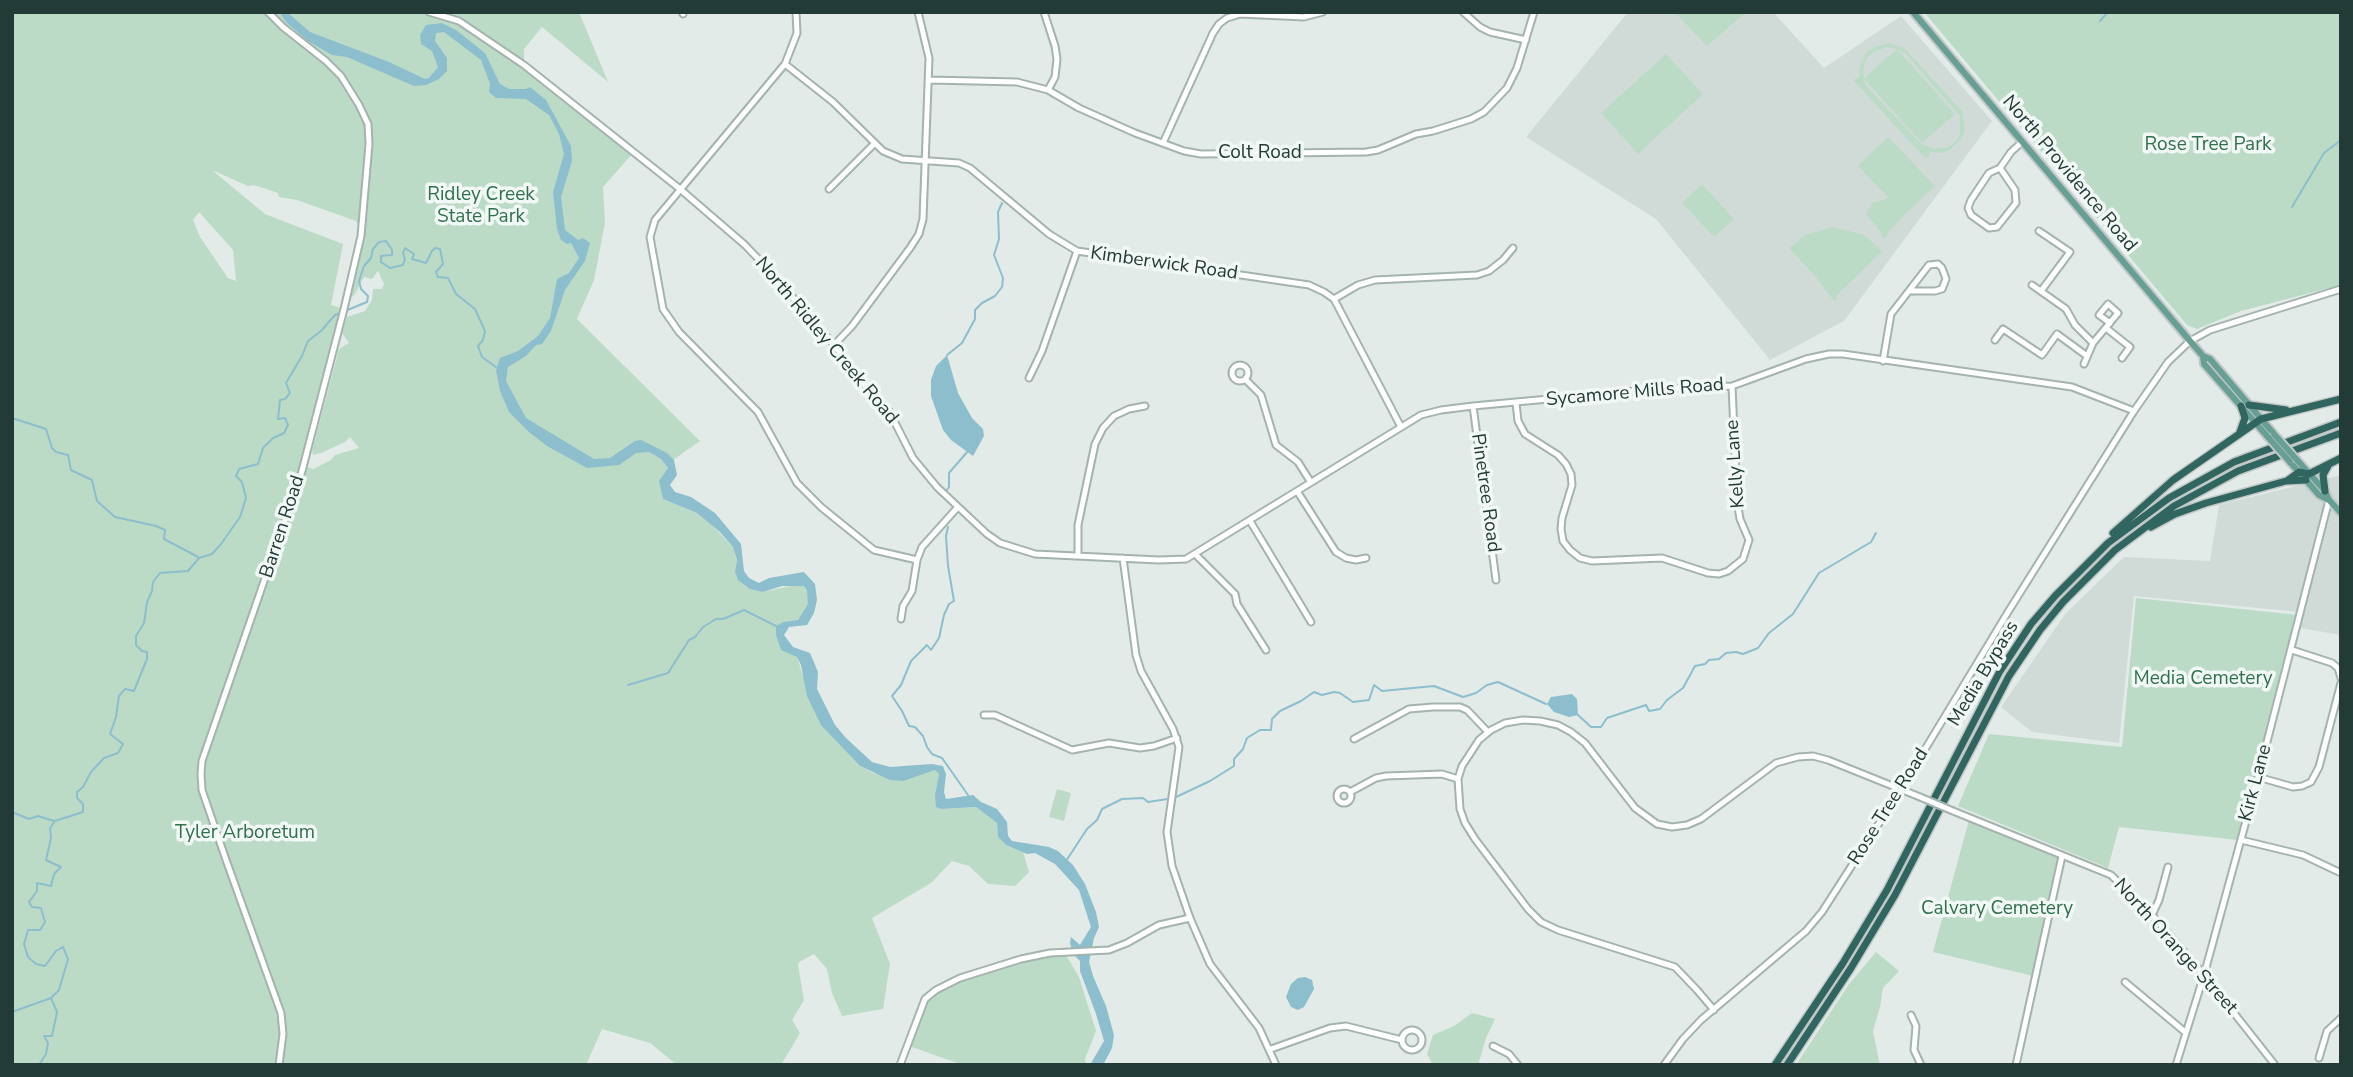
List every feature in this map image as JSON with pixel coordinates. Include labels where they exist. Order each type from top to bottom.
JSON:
[{"type":"highway","points":[[2081,568],[2124,522],[2163,488],[2258,421],[2341,399]]},
{"type":"highway","points":[[2240,433],[2245,418],[2245,405],[2282,410],[2301,409]]},
{"type":"highway","name":"Media Bypass","points":[[1775,1065],[1882,899],[2000,671],[2031,624],[2081,568],[2138,519],[2201,479],[2252,454],[2341,422]]},
{"type":"highway","name":"Media Bypass","points":[[1787,1065],[1891,904],[1990,709],[2019,660],[2063,602],[2115,550],[2166,511],[2222,479],[2264,460],[2341,433]]},
{"type":"highway","points":[[2115,550],[2185,510],[2308,477],[2341,458]]},
{"type":"highway","points":[[2325,491],[2323,475],[2331,463]]},
{"type":"highway","points":[[2286,481],[2301,469],[2308,477]]},
{"type":"main road","name":"North Providence Road","points":[[1913,12],[2301,469]]},
{"type":"main road","points":[[2308,477],[2325,491],[2341,513]]},
{"type":"main road","points":[[2308,477],[2319,495],[2329,500]]},
{"type":"street","name":"Barren Road","points":[[268,12],[341,76],[368,124],[369,144],[360,236],[302,471],[202,761],[202,790],[281,1013],[283,1034],[279,1065]]},
{"type":"street","name":"North Ridley Creek Road","points":[[429,12],[459,21],[524,65],[680,189],[760,260],[834,345],[860,381],[889,411],[913,458],[924,472],[957,508],[1000,543],[1035,554],[1123,558]]},
{"type":"street","points":[[796,12],[797,33],[785,64],[654,220],[650,237],[663,309],[669,320],[758,412],[797,483],[821,507],[874,550],[917,560]]},
{"type":"street","points":[[834,345],[852,326],[919,234],[923,219],[930,80],[929,58],[918,12]]},
{"type":"street","points":[[1044,12],[1057,59],[1055,77],[1048,90]]},
{"type":"street","points":[[1163,143],[1213,33],[1227,18],[1240,13],[1304,17],[1323,12]]},
{"type":"street","points":[[1463,12],[1490,32],[1526,40]]},
{"type":"street","name":"Colt Road","points":[[930,80],[1017,82],[1048,90],[1079,108],[1184,151],[1325,153],[1378,150],[1416,134],[1485,113],[1507,88],[1517,68],[1534,12]]},
{"type":"street","name":"Kimberwick Road","points":[[785,64],[833,102],[874,144],[902,159],[959,163],[970,168],[1049,234],[1077,251],[1309,285],[1334,299]]},
{"type":"street","points":[[2000,168],[2015,190],[2016,203],[1997,227],[1989,228],[1971,215],[1968,208],[1970,200],[1989,173],[2000,168],[2022,142]]},
{"type":"street","points":[[829,189],[874,144]]},
{"type":"street","points":[[2039,231],[2070,252],[2041,291]]},
{"type":"street","points":[[1401,427],[1334,299],[1358,285],[1375,280],[1477,275],[1489,271],[1513,248]]},
{"type":"street","points":[[1029,378],[1042,351],[1077,251]]},
{"type":"street","points":[[1883,360],[1891,314],[1929,265],[1938,264],[1942,268],[1946,279],[1942,289],[1910,291]]},
{"type":"street","points":[[2032,285],[2066,309],[2075,325],[2093,343]]},
{"type":"street","name":"Rose Tree Road","points":[[1664,1065],[1682,1038],[1812,925],[1901,789],[2134,411],[2168,362],[2190,341],[2219,326],[2341,289]]},
{"type":"street","points":[[2084,364],[2093,343],[2108,325],[2130,346],[2122,358]]},
{"type":"street","points":[[1995,340],[2003,329],[2042,355],[2057,334],[2087,356]]},
{"type":"street","name":"Sycamore Mills Road","points":[[1123,558],[1177,560],[1195,554],[1421,415],[1441,410],[1656,389],[1732,386],[1806,359],[1829,354],[2072,387],[2134,411]]},
{"type":"street","points":[[1245,379],[1261,395],[1276,445],[1298,462],[1310,481]]},
{"type":"street","name":"Kelly Lane","points":[[1516,403],[1518,421],[1525,434],[1559,455],[1571,474],[1572,485],[1561,529],[1563,541],[1570,550],[1580,558],[1592,561],[1662,558],[1707,573],[1719,573],[1728,571],[1742,559],[1749,540],[1740,519],[1737,501],[1732,386]]},
{"type":"street","points":[[1078,556],[1079,525],[1095,444],[1103,428],[1114,416],[1145,406]]},
{"type":"street","name":"Pinetree Road","points":[[1473,406],[1496,580]]},
{"type":"street","points":[[1297,491],[1336,552],[1356,560],[1366,558]]},
{"type":"street","name":"Kirk Lane","points":[[2176,1065],[2204,975],[2258,778],[2329,500]]},
{"type":"street","points":[[901,619],[903,606],[912,591],[922,547],[957,508]]},
{"type":"street","points":[[1250,521],[1311,622]]},
{"type":"street","points":[[1195,554],[1235,594],[1237,604],[1266,650]]},
{"type":"street","points":[[1123,558],[1136,655],[1141,671],[1177,738],[1179,757],[1167,832],[1172,866],[1210,964],[1259,1028],[1271,1049],[1276,1065]]},
{"type":"street","points":[[2258,778],[2293,787],[2302,786],[2311,782],[2319,767],[2341,680],[2338,668],[2332,663],[2292,650]]},
{"type":"street","points":[[1354,739],[1409,709],[1460,707],[1467,710],[1488,733],[1469,754],[1458,779],[1460,809],[1465,823],[1501,874],[1541,922],[1558,930],[1675,967],[1714,1010]]},
{"type":"street","points":[[984,715],[995,715],[1072,750],[1109,743],[1140,748],[1177,738]]},
{"type":"street","name":"North Orange Street","points":[[1488,733],[1505,723],[1523,720],[1558,724],[1585,743],[1635,808],[1657,824],[1672,827],[1701,819],[1776,763],[1813,756],[2111,875],[2152,915],[2276,1065]]},
{"type":"street","points":[[1350,792],[1376,778],[1386,776],[1442,774],[1458,779]]},
{"type":"street","points":[[2241,840],[2303,855],[2341,873]]},
{"type":"street","points":[[2015,1065],[2062,856]]},
{"type":"street","points":[[2152,915],[2168,867]]},
{"type":"street","points":[[901,1065],[925,999],[936,990],[960,978],[1008,962],[1050,953],[1109,950],[1159,925],[1190,918]]},
{"type":"street","points":[[2125,982],[2185,1031]]},
{"type":"street","points":[[1911,1015],[1916,1026],[1914,1049],[1921,1065]]},
{"type":"street","points":[[2319,1058],[2327,1031],[2341,1018]]},
{"type":"street","points":[[1271,1049],[1338,1027],[1359,1029],[1402,1040]]},
{"type":"street","points":[[1493,1046],[1509,1054],[1518,1065]]},
{"type":"shaded area","points":[[1628,12],[1674,12],[1708,45],[1747,12],[1773,12],[1824,68],[1901,16],[1992,121],[1844,321],[1770,360],[1656,219],[1526,137]]},
{"type":"shaded area","points":[[2341,475],[2341,635],[2300,628],[2299,612],[2134,596],[2119,743],[2032,732],[2001,707],[2066,613],[2124,557],[2210,561],[2219,505]]},
{"type":"green space","points":[[12,12],[579,12],[608,82],[542,27],[524,49],[524,65],[537,81],[633,153],[603,187],[605,223],[594,280],[577,319],[700,441],[673,460],[649,452],[661,459],[668,468],[663,499],[707,520],[733,547],[737,560],[735,571],[763,592],[795,585],[804,585],[807,589],[809,604],[802,616],[776,626],[797,656],[802,673],[837,741],[860,766],[875,774],[935,769],[939,774],[935,794],[941,809],[976,807],[997,823],[998,837],[1006,845],[1023,852],[1029,872],[1015,886],[988,884],[969,866],[952,861],[931,883],[872,918],[890,964],[883,1009],[842,1016],[832,993],[827,969],[814,954],[799,962],[804,1000],[792,1020],[800,1033],[781,1065],[677,1065],[650,1043],[602,1029],[586,1065],[12,1065]],"holes":[[[212,170],[248,186],[254,185],[278,193],[279,197],[297,200],[356,221],[364,238],[350,299],[364,277],[372,279],[378,271],[384,284],[382,289],[373,289],[372,300],[365,311],[347,317],[342,333],[349,343],[339,349],[312,451],[313,455],[321,453],[350,437],[359,448],[335,455],[313,469],[307,467],[305,472],[302,470],[344,309],[331,305],[343,244],[265,214]],[[199,212],[233,250],[236,281],[228,278],[200,237],[193,220]]]},
{"type":"green space","points":[[1674,12],[1747,12],[1707,46]]},
{"type":"green space","name":"Rose Tree Park","points":[[1924,12],[2341,12],[2341,285],[2241,311],[2197,329],[2187,325]]},
{"type":"green space","points":[[1890,43],[1904,48],[1962,111],[1965,130],[1962,138],[1950,150],[1942,153],[1929,152],[1930,155],[1926,159],[1853,80],[1859,77],[1860,65],[1867,51]],"holes":[[[1887,47],[1897,49],[1864,78],[1866,59],[1873,52]],[[1898,50],[1906,54],[1960,116],[1960,133],[1949,147],[1933,149],[1921,144],[1866,86],[1864,79],[1922,143],[1955,114]]]},
{"type":"green space","points":[[1666,54],[1703,94],[1638,154],[1601,113]]},
{"type":"green space","points":[[1888,137],[1935,186],[1904,215],[1886,238],[1883,238],[1866,214],[1872,203],[1889,198],[1858,166]]},
{"type":"green space","points":[[1702,184],[1734,219],[1714,237],[1682,203]]},
{"type":"green space","points":[[1834,227],[1864,235],[1882,251],[1837,295],[1836,300],[1833,300],[1789,248],[1805,235]]},
{"type":"green space","name":"Media Cemetery","points":[[2136,598],[2299,615],[2238,840],[2119,827],[2108,868],[1958,806],[1989,734],[2122,747]]},
{"type":"green space","points":[[1057,789],[1071,793],[1064,821],[1049,817]]},
{"type":"green space","name":"Calvary Cemetery","points":[[1969,820],[2057,858],[2059,862],[2033,976],[1933,952]]},
{"type":"green space","points":[[1876,952],[1899,971],[1883,988],[1873,1031],[1880,1065],[1796,1065],[1849,984]]},
{"type":"green space","points":[[1066,955],[1079,977],[1096,1031],[1085,1059],[1086,1065],[963,1065],[909,1046],[924,1006],[939,990],[959,980],[1023,960]]},
{"type":"green space","points":[[1472,1013],[1495,1019],[1478,1065],[1433,1065],[1427,1054],[1433,1035],[1454,1026]]},
{"type":"water","points":[[279,12],[287,12],[310,32],[389,62],[425,79],[438,67],[432,51],[421,44],[420,35],[426,25],[442,23],[456,30],[485,53],[500,84],[509,89],[530,87],[546,100],[571,146],[572,161],[561,197],[565,230],[578,240],[583,238],[590,243],[585,261],[565,290],[551,331],[542,344],[536,345],[526,356],[508,367],[506,381],[526,418],[594,459],[610,458],[635,441],[641,440],[667,453],[674,460],[677,475],[670,485],[675,492],[691,497],[715,513],[741,544],[744,571],[749,578],[759,583],[769,578],[804,572],[815,584],[817,600],[807,625],[789,627],[784,635],[793,647],[810,653],[818,672],[817,689],[835,725],[846,738],[872,762],[890,767],[932,764],[943,766],[946,774],[946,799],[973,795],[997,809],[1007,822],[1008,836],[1012,841],[1049,847],[1058,851],[1073,865],[1085,884],[1099,927],[1089,962],[1114,1035],[1112,1048],[1103,1065],[1090,1065],[1104,1041],[1080,971],[1080,961],[1073,954],[1070,943],[1071,937],[1080,945],[1091,927],[1079,890],[1055,864],[1035,853],[1027,854],[1006,845],[998,837],[997,823],[976,807],[936,807],[935,794],[939,774],[935,770],[903,781],[890,780],[860,766],[821,725],[807,696],[797,657],[781,650],[776,635],[776,626],[798,620],[808,604],[804,586],[782,586],[763,592],[750,589],[738,580],[733,547],[720,532],[697,513],[663,499],[659,481],[668,468],[661,459],[649,452],[636,453],[619,465],[587,468],[547,446],[509,412],[500,391],[496,370],[500,358],[518,351],[538,336],[550,318],[557,279],[569,273],[579,258],[571,243],[567,244],[561,240],[557,229],[553,192],[564,154],[559,134],[549,115],[526,99],[496,98],[489,92],[490,84],[481,60],[444,32],[436,33],[435,41],[447,58],[447,71],[439,79],[426,85],[414,86],[347,57],[332,55],[308,41],[287,23]]},
{"type":"water","points":[[947,355],[958,393],[972,418],[983,429],[984,436],[973,456],[951,440],[943,430],[931,396],[931,380],[936,366]]},
{"type":"water","points":[[1572,694],[1577,699],[1578,715],[1569,717],[1554,712],[1547,704],[1551,697]]},
{"type":"water","points":[[1298,978],[1312,980],[1314,989],[1304,1007],[1298,1010],[1291,1007],[1286,997],[1291,984]]},
{"type":"waterway","points":[[2100,21],[2108,12]]},
{"type":"waterway","points":[[2292,207],[2324,153],[2341,140]]},
{"type":"waterway","points":[[947,355],[962,343],[975,319],[975,310],[995,296],[1002,287],[1003,278],[994,255],[999,239],[998,212],[1002,203]]},
{"type":"waterway","points":[[345,311],[367,302],[368,296],[361,289],[359,281],[364,266],[379,242],[386,241],[392,250],[392,255],[381,256],[381,262],[390,268],[403,265],[405,248],[414,254],[412,259],[426,263],[432,251],[435,248],[440,249],[443,264],[436,272],[438,277],[448,278],[456,294],[475,309],[485,331],[478,346],[482,357],[496,367]]},
{"type":"waterway","points":[[39,1065],[46,1054],[48,1043],[44,1036],[52,1036],[57,1012],[51,998],[59,990],[68,959],[63,947],[56,951],[45,966],[36,964],[28,957],[24,944],[28,930],[40,930],[45,922],[41,908],[32,907],[29,902],[37,891],[37,883],[51,886],[54,874],[61,867],[46,860],[51,838],[50,828],[55,821],[83,812],[83,804],[77,798],[77,792],[104,758],[118,753],[123,744],[110,734],[119,696],[125,689],[134,691],[147,659],[147,652],[136,645],[136,636],[144,623],[153,582],[160,573],[188,571],[199,558],[212,554],[240,517],[246,498],[242,482],[236,476],[239,469],[258,464],[263,448],[273,438],[284,433],[288,425],[285,418],[278,419],[280,400],[290,393],[286,383],[308,341],[340,313]]},
{"type":"waterway","points":[[12,418],[46,429],[52,448],[68,455],[71,470],[92,480],[97,501],[115,517],[165,530],[164,539],[198,557]]},
{"type":"waterway","points":[[946,491],[949,487],[949,473],[968,451]]},
{"type":"waterway","points":[[948,527],[948,566],[954,601],[949,604],[944,615],[939,638],[931,650],[927,645],[911,661],[901,685],[892,696],[909,726],[915,727],[923,736],[932,754],[942,758],[968,795]]},
{"type":"waterway","points":[[1578,715],[1591,727],[1601,727],[1607,718],[1646,705],[1649,711],[1660,709],[1683,688],[1695,666],[1719,659],[1726,653],[1743,654],[1758,648],[1769,633],[1793,614],[1819,573],[1871,542],[1876,533]]},
{"type":"waterway","points":[[628,685],[668,673],[689,640],[716,619],[723,619],[744,610],[776,626]]},
{"type":"waterway","points":[[1066,861],[1087,829],[1097,820],[1102,809],[1122,799],[1143,798],[1148,802],[1174,798],[1210,781],[1234,766],[1234,759],[1243,749],[1247,738],[1260,730],[1271,730],[1272,719],[1280,711],[1314,692],[1322,695],[1340,693],[1353,702],[1369,700],[1374,685],[1382,691],[1434,686],[1463,697],[1498,682],[1546,704]]},
{"type":"waterway","points":[[12,812],[29,819],[38,816],[54,821]]},
{"type":"waterway","points":[[12,1012],[51,998]]},
{"type":"park label","name":"Ridley Creek State Park","points":[[481,206]]},
{"type":"park label","name":"Tyler Arboretum","points":[[245,833]]}]
